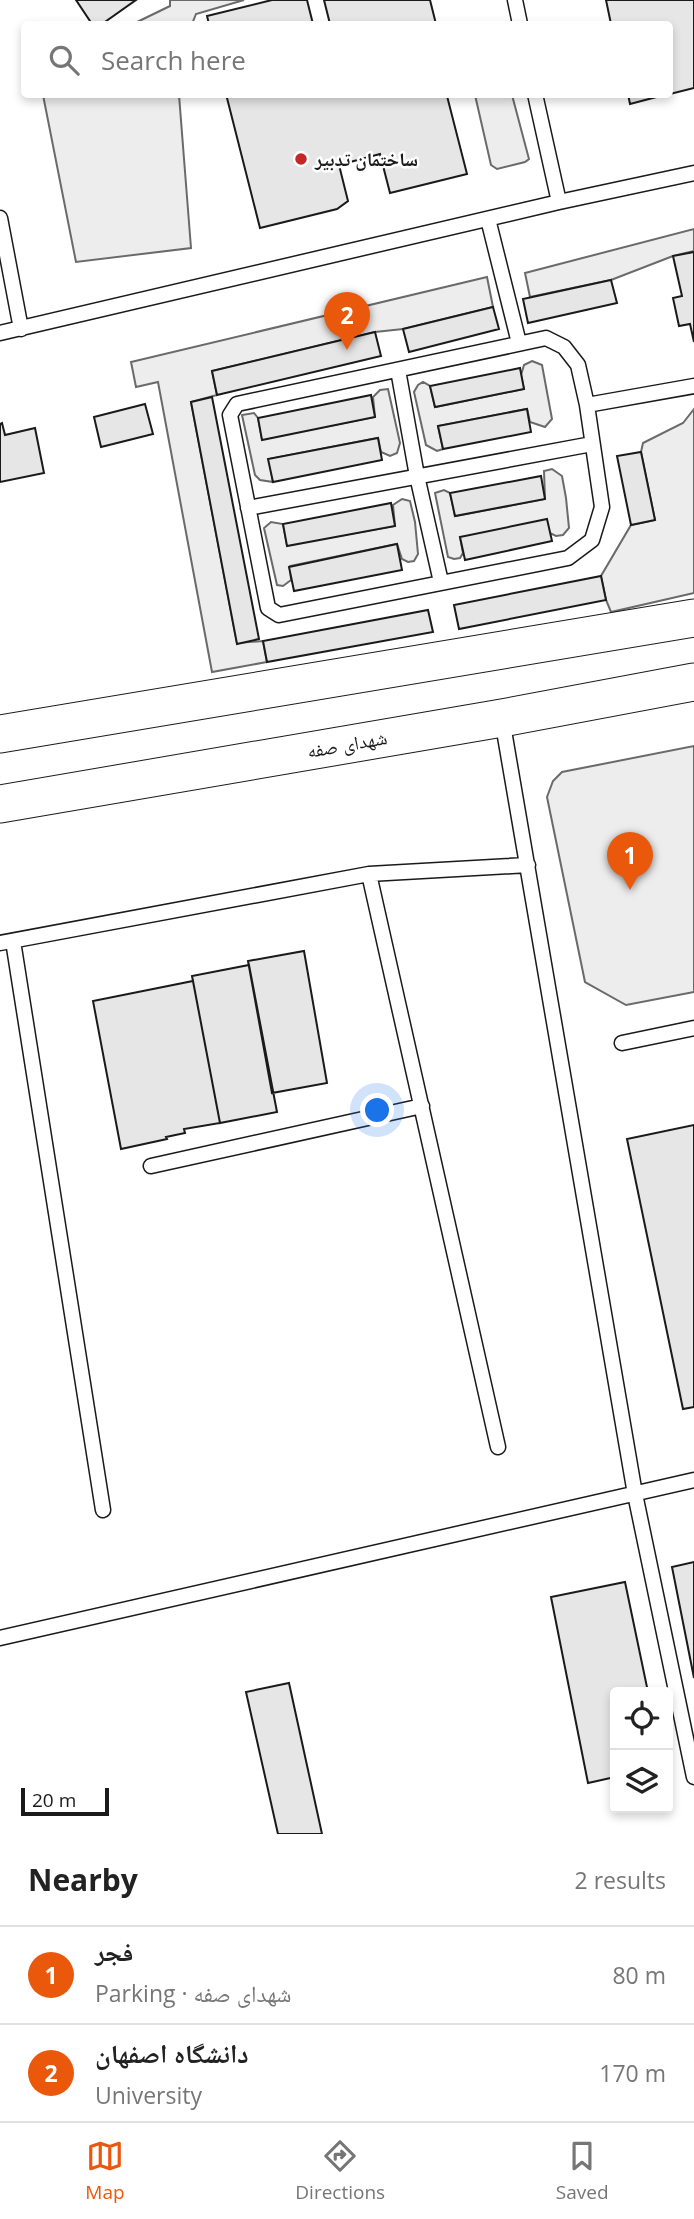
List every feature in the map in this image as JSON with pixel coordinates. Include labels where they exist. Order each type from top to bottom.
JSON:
[{"type":"main road","points":[[0,734],[694,618]]},
{"type":"main road","name":"شهدای صفه","points":[[0,804],[502,718],[694,682]]},
{"type":"lane","points":[[515,0],[519,21]]},
{"type":"lane","points":[[536,98],[559,202]]},
{"type":"lane","points":[[0,333],[694,173]]},
{"type":"lane","points":[[0,218],[21,329]]},
{"type":"lane","points":[[488,219],[519,343]]},
{"type":"lane","points":[[546,338],[564,347],[578,365],[587,405],[602,507],[592,540],[568,558],[279,615],[268,608],[230,415],[237,404],[398,370],[546,338]]},
{"type":"lane","points":[[398,370],[417,476],[441,582]]},
{"type":"lane","points":[[587,405],[694,386]]},
{"type":"lane","points":[[248,508],[592,444]]},
{"type":"lane","points":[[502,718],[635,1494],[694,1777]]},
{"type":"lane","points":[[103,1510],[6,942],[369,874],[528,865]]},
{"type":"lane","points":[[369,874],[498,1447]]},
{"type":"lane","points":[[622,1043],[694,1028]]},
{"type":"lane","points":[[150,1166],[422,1106]]},
{"type":"lane","points":[[0,1638],[694,1480]]},
{"type":"shaded area","points":[[170,0],[244,0],[196,14],[193,21],[139,21],[170,6]]},
{"type":"shaded area","points":[[44,98],[179,98],[191,248],[76,262]]},
{"type":"shaded area","points":[[476,98],[513,98],[529,159],[497,169],[491,165]]},
{"type":"shaded area","points":[[694,229],[694,251],[673,256],[611,280],[530,297],[525,273]]},
{"type":"shaded area","points":[[487,277],[493,307],[212,371],[217,395],[191,402],[237,643],[263,641],[267,662],[212,672],[158,382],[136,387],[131,362]]},
{"type":"shaded area","points":[[532,361],[542,365],[552,419],[545,427],[530,422],[527,409],[438,426],[443,449],[437,451],[426,445],[414,392],[418,385],[423,382],[430,386],[435,407],[524,389],[521,375],[524,365]]},
{"type":"shaded area","points":[[388,389],[400,443],[397,453],[390,456],[381,452],[378,438],[269,459],[273,482],[260,480],[255,475],[242,415],[254,413],[258,418],[262,439],[375,417],[373,397],[380,390]]},
{"type":"shaded area","points":[[694,409],[694,593],[611,612],[601,576],[631,525],[655,520],[641,452],[643,443],[683,423]]},
{"type":"shaded area","points":[[552,469],[562,476],[566,498],[569,528],[563,535],[550,533],[460,537],[463,553],[460,558],[448,557],[435,493],[444,490],[450,493],[455,516],[545,499],[544,471]]},
{"type":"shaded area","points":[[402,499],[410,501],[415,522],[418,554],[414,561],[402,559],[397,544],[290,566],[291,580],[283,586],[277,585],[264,528],[271,522],[283,524],[287,545],[395,526],[393,505]]},
{"type":"shaded area","points":[[694,746],[694,992],[626,1005],[585,982],[547,797],[553,781],[562,772]]},
{"type":"building","points":[[76,0],[136,0],[106,21],[90,21]]},
{"type":"building","points":[[272,0],[307,0],[312,21],[208,21],[207,16]]},
{"type":"building","points":[[324,0],[430,0],[435,21],[329,21]]},
{"type":"building","points":[[606,0],[694,0],[694,88],[673,93],[673,21],[610,21]]},
{"type":"building","name":"ساختمان تدبیر","points":[[227,98],[448,98],[467,174],[390,193],[380,154],[339,165],[348,201],[337,209],[260,228]]},
{"type":"building","points":[[629,98],[653,98],[630,104]]},
{"type":"building","points":[[694,252],[694,342],[690,324],[679,326],[673,298],[682,296],[673,256]]},
{"type":"building","points":[[611,280],[617,303],[528,323],[523,299]]},
{"type":"building","points":[[493,307],[499,329],[409,352],[403,329]]},
{"type":"building","points":[[375,332],[381,356],[217,395],[212,371]]},
{"type":"building","points":[[520,368],[524,389],[435,407],[430,386]]},
{"type":"building","points":[[371,395],[375,417],[262,440],[258,418]]},
{"type":"building","points":[[212,397],[259,639],[237,644],[191,402]]},
{"type":"building","points":[[145,404],[153,434],[101,447],[94,417]]},
{"type":"building","points":[[527,409],[531,432],[443,449],[438,426]]},
{"type":"building","points":[[2,423],[5,435],[35,428],[44,473],[0,482]]},
{"type":"building","points":[[378,438],[382,460],[273,482],[268,459]]},
{"type":"building","points":[[641,452],[655,520],[631,525],[617,456]]},
{"type":"building","points":[[541,476],[545,499],[455,516],[450,493]]},
{"type":"building","points":[[391,503],[395,526],[287,546],[283,524]]},
{"type":"building","points":[[547,519],[552,541],[465,560],[460,537]]},
{"type":"building","points":[[397,544],[402,570],[294,591],[289,567]]},
{"type":"building","points":[[601,576],[606,600],[459,629],[454,605]]},
{"type":"building","points":[[428,610],[433,632],[267,662],[263,641]]},
{"type":"building","points":[[304,951],[327,1083],[272,1093],[248,961]]},
{"type":"building","points":[[249,965],[277,1112],[220,1123],[192,976]]},
{"type":"building","points":[[193,981],[220,1123],[184,1129],[185,1133],[166,1137],[167,1139],[121,1149],[93,1001]]},
{"type":"building","points":[[694,1125],[694,1407],[683,1409],[627,1139]]},
{"type":"building","points":[[694,1562],[694,1678],[672,1567]]},
{"type":"building","points":[[625,1582],[647,1687],[610,1687],[610,1778],[588,1783],[551,1597]]},
{"type":"building","points":[[289,1683],[322,1834],[278,1834],[246,1692]]},
{"type":"place","name":"ساختمان تدبیر","points":[[301,159]]},
{"type":"place","name":"دانشگاه اصفهان","points":[[347,350]]},
{"type":"place","name":"فجر","points":[[630,890]]}]
